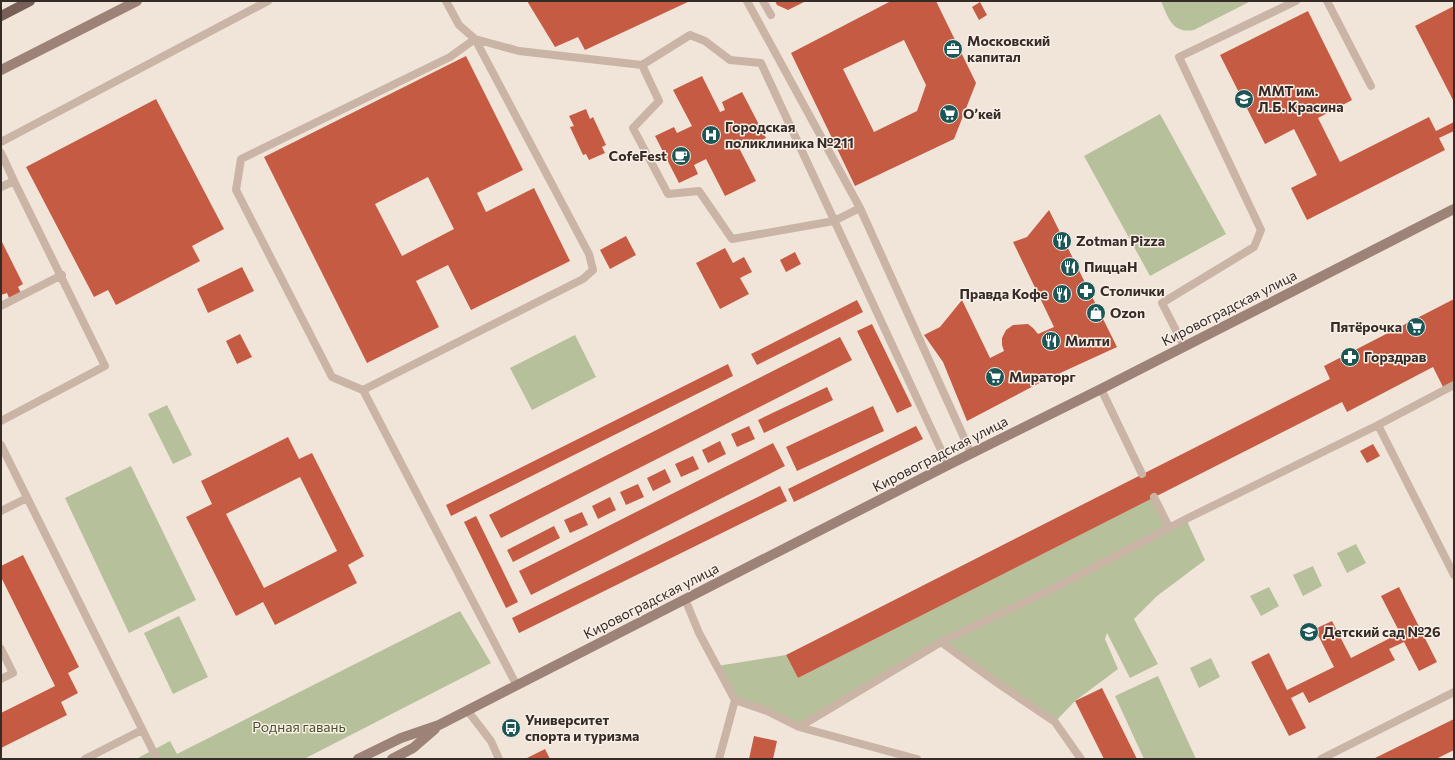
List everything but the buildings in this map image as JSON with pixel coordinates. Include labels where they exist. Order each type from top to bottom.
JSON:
[{"type":"main road","points":[[1,16],[30,1]]},
{"type":"street","points":[[1,70],[137,1]]},
{"type":"street","name":"Кировоградская улица","points":[[358,759],[401,738],[439,725],[518,686],[685,599],[1454,209]]},
{"type":"street","name":"Кировоградская улица","points":[[392,759],[413,748],[439,725]]},
{"type":"street","points":[[402,759],[413,748]]},
{"type":"lane","points":[[1,142],[268,1]]},
{"type":"lane","points":[[363,390],[583,279],[594,270],[589,254],[475,39],[459,25],[446,1]]},
{"type":"lane","points":[[747,1],[860,208],[972,453]]},
{"type":"lane","points":[[763,1],[770,15]]},
{"type":"lane","points":[[1184,346],[1162,303],[1254,247],[1261,230],[1179,58],[1296,1]]},
{"type":"lane","points":[[1327,1],[1371,86]]},
{"type":"lane","points":[[475,39],[519,51],[642,65],[690,35],[705,41],[730,60],[761,63],[948,465]]},
{"type":"lane","points":[[475,39],[450,57],[241,159],[236,190],[332,377],[363,390],[518,686]]},
{"type":"lane","points":[[642,65],[659,101],[633,128],[668,194],[699,191],[732,239],[834,221],[860,208]]},
{"type":"lane","points":[[1,154],[62,275],[105,366],[1,421]]},
{"type":"lane","points":[[1,187],[14,181]]},
{"type":"lane","points":[[1,306],[62,275]]},
{"type":"lane","points":[[799,726],[941,642],[1056,587],[1169,527],[1378,425],[1454,385]]},
{"type":"lane","points":[[1101,389],[1142,474]]},
{"type":"lane","points":[[1378,425],[1454,575]]},
{"type":"lane","points":[[1,445],[157,759]]},
{"type":"lane","points":[[1154,497],[1169,527]]},
{"type":"lane","points":[[1,511],[27,498]]},
{"type":"lane","points":[[685,599],[699,633],[735,700],[719,759]]},
{"type":"lane","points":[[941,642],[1055,722],[1081,759]]},
{"type":"lane","points":[[1,649],[13,673],[1,679]]},
{"type":"lane","points":[[1321,759],[1454,692]]},
{"type":"lane","points":[[735,700],[767,710],[799,726],[917,759]]},
{"type":"lane","points":[[467,710],[490,741],[499,759]]},
{"type":"lane","points":[[85,759],[142,730]]},
{"type":"green space","points":[[1161,1],[1251,1],[1194,30],[1187,31],[1176,27],[1172,23]]},
{"type":"green space","points":[[1160,114],[1226,234],[1150,276],[1084,156]]},
{"type":"green space","points":[[575,335],[596,377],[532,410],[510,368]]},
{"type":"green space","points":[[167,405],[192,455],[173,464],[148,414]]},
{"type":"green space","points":[[131,466],[196,600],[129,633],[65,498]]},
{"type":"green space","points":[[1154,497],[1169,527],[1186,519],[1205,560],[1157,596],[1134,619],[1158,664],[1130,678],[1107,633],[1105,639],[1118,669],[1075,701],[1055,722],[941,643],[799,727],[735,700],[717,666],[786,655],[798,678]]},
{"type":"green space","points":[[1356,544],[1366,563],[1347,573],[1337,553]]},
{"type":"green space","points":[[1313,566],[1322,586],[1303,596],[1293,575]]},
{"type":"green space","points":[[1269,587],[1279,606],[1261,616],[1250,596]]},
{"type":"green space","name":"Родная гавань","points":[[460,611],[491,663],[304,759],[136,759],[170,741],[177,754]]},
{"type":"green space","points":[[179,616],[208,677],[173,694],[144,633]]},
{"type":"green space","points":[[1211,658],[1220,677],[1199,688],[1190,668]]},
{"type":"green space","points":[[1158,676],[1196,759],[1144,759],[1115,696]]},
{"type":"place","name":"Московский капитал","points":[[953,49]]},
{"type":"place","name":"ММТ им. Л.Б. Красина","points":[[1244,99]]},
{"type":"place","name":"О’кей","points":[[949,114]]},
{"type":"place","name":"Городская поликлиника №211","points":[[711,135]]},
{"type":"place","name":"CofeFest","points":[[681,156]]},
{"type":"place","name":"Zotman Pizza","points":[[1062,241]]},
{"type":"place","name":"ПиццаН","points":[[1070,267]]},
{"type":"place","name":"Столички","points":[[1086,291]]},
{"type":"place","name":"Правда Кофе","points":[[1062,294]]},
{"type":"place","name":"Ozon","points":[[1096,313]]},
{"type":"place","name":"Пятёрочка","points":[[1416,327]]},
{"type":"place","name":"Милти","points":[[1051,341]]},
{"type":"place","name":"Горздрав","points":[[1350,357]]},
{"type":"place","name":"Мираторг","points":[[995,377]]},
{"type":"place","name":"Детский сад №26","points":[[1309,632]]},
{"type":"place","name":"Университет спорта и туризма","points":[[511,728]]}]
